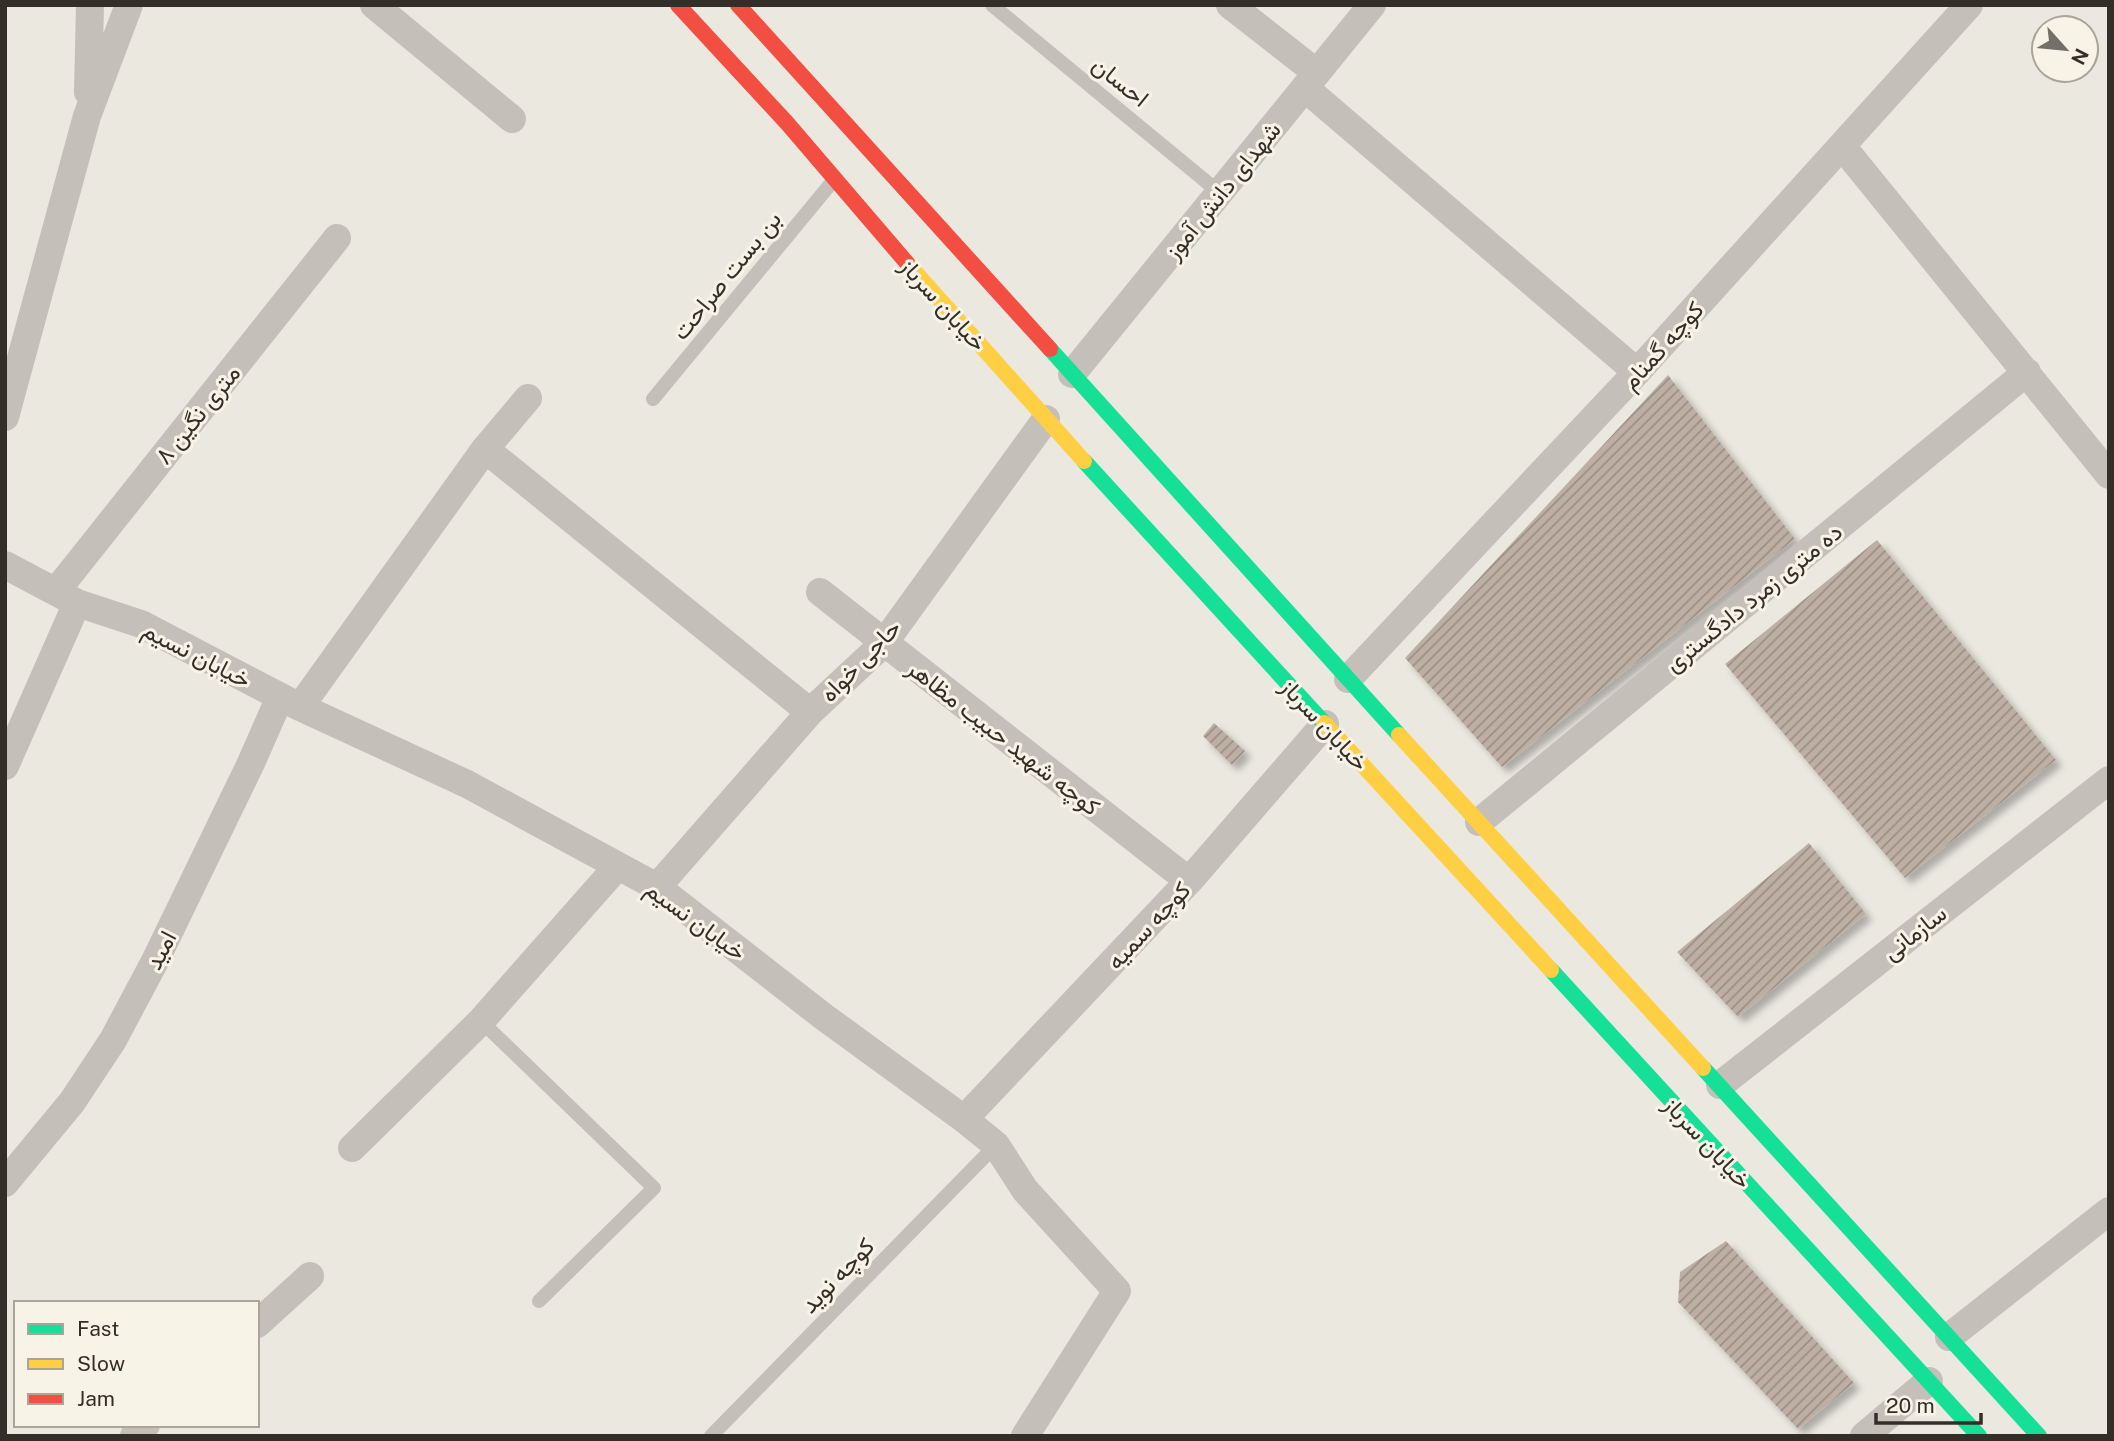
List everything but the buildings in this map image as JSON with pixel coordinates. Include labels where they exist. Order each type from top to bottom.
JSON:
[{"type":"main road","name":"خیابان سرباز","points":[[678,5],[749,73],[834,180],[1046,419],[1979,1436]]},
{"type":"main road","name":"خیابان سرباز","points":[[738,5],[773,52],[1072,374],[2039,1436]]},
{"type":"street","points":[[87,116],[90,5]]},
{"type":"street","points":[[5,418],[87,116],[129,5]]},
{"type":"street","points":[[374,5],[512,119]]},
{"type":"street","points":[[1230,5],[1311,81],[1637,372]]},
{"type":"street","name":"شهدای دانش آموز","points":[[1072,374],[1372,5]]},
{"type":"street","name":"کوچه گمنام","points":[[1348,679],[1637,372],[1969,5]]},
{"type":"street","points":[[1842,146],[2109,475]]},
{"type":"street","name":"۸ متری نگین","points":[[5,766],[67,596],[337,238]]},
{"type":"street","name":"ده متری زمرد دادگستری","points":[[1479,822],[2027,372]]},
{"type":"street","name":"امید","points":[[5,1183],[72,1102],[113,1040],[155,961],[251,763],[290,702],[485,449],[528,398]]},
{"type":"street","name":"حاجی خواه","points":[[657,887],[810,712],[884,643],[1046,419]]},
{"type":"street","points":[[485,449],[810,712]]},
{"type":"street","name":"خیابان نسیم","points":[[5,565],[67,596],[141,624],[290,702],[467,784],[657,887],[824,1017],[996,1145],[1025,1190],[1117,1291],[1025,1436]]},
{"type":"street","name":"کوچه شهید حبیب مظاهر","points":[[820,592],[1189,881]]},
{"type":"street","name":"کوچه سمیه","points":[[964,1119],[1189,881],[1325,724]]},
{"type":"street","name":"سازمانی","points":[[1720,1085],[2109,780]]},
{"type":"street","points":[[352,1148],[481,1021],[617,867]]},
{"type":"street","points":[[1949,1336],[2109,1211]]},
{"type":"street","points":[[259,1322],[310,1276]]},
{"type":"street","points":[[1864,1436],[1929,1381]]},
{"type":"lane","name":"احسان","points":[[992,5],[1220,193]]},
{"type":"lane","name":"بن بست صراحت","points":[[653,399],[834,180]]},
{"type":"lane","points":[[481,1021],[654,1188],[539,1301]]},
{"type":"lane","name":"کوچه نوید","points":[[711,1436],[996,1145]]},
{"type":"traffic: fast","points":[[1050,349],[1399,735]]},
{"type":"traffic: fast","points":[[1084,461],[1324,723]]},
{"type":"traffic: fast","points":[[1551,970],[1979,1436]]},
{"type":"traffic: fast","points":[[1703,1068],[2039,1436]]},
{"type":"traffic: slow","points":[[907,263],[1084,461]]},
{"type":"traffic: slow","points":[[1324,723],[1551,970]]},
{"type":"traffic: slow","points":[[1399,735],[1703,1068]]},
{"type":"traffic: jam","points":[[678,5],[787,123],[907,263]]},
{"type":"traffic: jam","points":[[738,5],[1050,349]]}]
